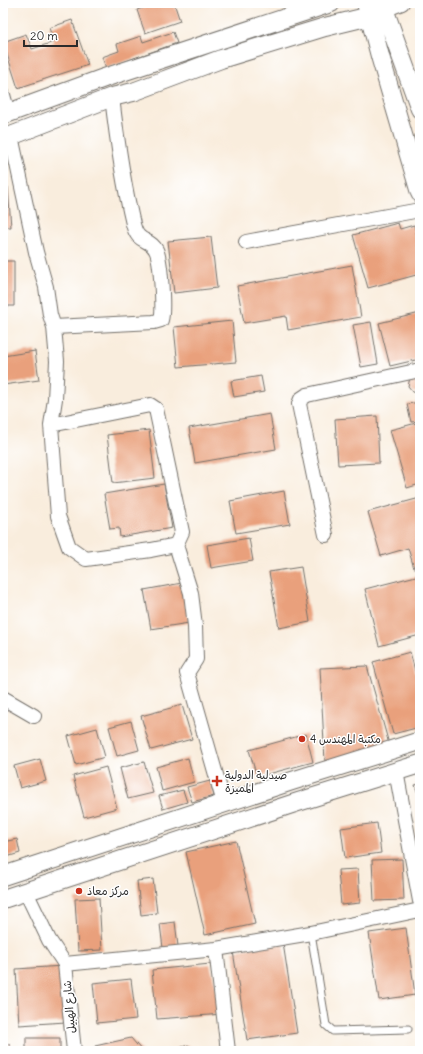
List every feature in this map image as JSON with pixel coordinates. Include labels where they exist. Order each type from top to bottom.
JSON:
[{"type":"street","points":[[3,95],[6,114],[104,78],[331,3]]},
{"type":"street","points":[[176,545],[86,559],[69,547],[58,516],[51,425],[55,399],[57,361],[54,327],[50,315],[46,288],[7,137],[112,97],[133,92],[221,59],[325,28],[376,8],[402,3]]},
{"type":"street","points":[[376,8],[420,109]]},
{"type":"street","points":[[376,8],[380,56],[420,193]]},
{"type":"street","points":[[54,327],[154,322],[161,320],[163,313],[162,285],[156,250],[150,244],[138,237],[133,225],[123,176],[112,97]]},
{"type":"street","points":[[246,242],[420,210]]},
{"type":"street","points":[[326,535],[299,404],[301,399],[307,395],[420,370]]},
{"type":"street","points":[[51,425],[150,405],[156,409],[182,532],[176,545],[191,593],[195,626],[196,659],[187,673],[224,803]]},
{"type":"street","points":[[3,698],[34,716]]},
{"type":"street","points":[[3,876],[224,803],[420,741]]},
{"type":"street","points":[[3,900],[298,802],[420,764]]},
{"type":"street","points":[[396,771],[420,901]]},
{"type":"street","points":[[26,892],[49,940],[65,964],[216,949],[311,933],[420,910]]},
{"type":"street","points":[[216,949],[228,1051]]},
{"type":"street","name":"شارع الهبيل","points":[[65,964],[74,1051]]},
{"type":"lane","points":[[311,933],[326,1025],[333,1031],[408,1029]]},
{"type":"building","points":[[147,3],[174,3],[180,21],[145,33],[137,10],[148,6]]},
{"type":"building","points":[[72,20],[88,65],[18,88],[3,42],[26,34],[32,49],[54,42],[49,28]]},
{"type":"building","points":[[173,32],[177,43],[106,68],[102,57],[119,51],[117,44],[141,36],[143,42]]},
{"type":"building","points":[[8,187],[11,227],[3,227],[3,188]]},
{"type":"building","points":[[398,223],[400,229],[414,225],[420,247],[420,274],[368,288],[353,235]]},
{"type":"building","points":[[211,237],[217,288],[174,293],[168,241]]},
{"type":"building","points":[[3,261],[14,261],[14,306],[3,306]]},
{"type":"building","points":[[352,265],[361,317],[288,330],[286,316],[244,323],[237,286]]},
{"type":"building","points":[[420,313],[420,359],[390,366],[379,323]]},
{"type":"building","points":[[232,321],[236,362],[178,367],[174,327]]},
{"type":"building","points":[[371,322],[378,364],[361,367],[353,325]]},
{"type":"building","points":[[35,351],[39,380],[3,385],[3,356]]},
{"type":"building","points":[[420,375],[420,394],[413,392],[408,386],[410,378]]},
{"type":"building","points":[[261,376],[264,392],[234,397],[231,381]]},
{"type":"building","points":[[420,402],[420,421],[411,422],[407,404]]},
{"type":"building","points":[[270,414],[276,449],[195,463],[189,428]]},
{"type":"building","points":[[377,416],[379,463],[338,465],[335,419]]},
{"type":"building","points":[[420,422],[420,484],[407,488],[390,430]]},
{"type":"building","points":[[149,430],[155,478],[113,483],[107,435]]},
{"type":"building","points":[[164,484],[172,528],[120,537],[119,528],[110,529],[104,494]]},
{"type":"building","points":[[284,491],[290,524],[236,533],[230,501]]},
{"type":"building","points":[[420,498],[420,567],[414,568],[408,548],[381,556],[368,512]]},
{"type":"building","points":[[249,538],[253,561],[211,568],[207,545]]},
{"type":"building","points":[[301,567],[310,622],[279,628],[269,572]]},
{"type":"building","points":[[420,575],[420,635],[379,646],[365,589]]},
{"type":"building","points":[[182,583],[189,623],[151,629],[144,590]]},
{"type":"building","points":[[410,652],[420,689],[420,727],[393,734],[373,662]]},
{"type":"building","points":[[420,654],[420,670],[416,655]]},
{"type":"building","points":[[367,666],[389,744],[325,762],[320,668]]},
{"type":"building","points":[[182,705],[192,739],[151,750],[141,716]]},
{"type":"building","points":[[131,721],[139,750],[117,756],[109,727]]},
{"type":"building","points":[[97,728],[105,757],[76,765],[68,736]]},
{"type":"building","points":[[306,734],[313,762],[257,777],[249,750]]},
{"type":"building","points":[[188,758],[194,782],[162,791],[156,767]]},
{"type":"building","points":[[40,759],[46,781],[20,788],[14,766]]},
{"type":"building","points":[[144,762],[153,793],[128,799],[120,768]]},
{"type":"building","points":[[106,767],[117,808],[84,817],[73,776]]},
{"type":"building","points":[[210,781],[214,796],[192,802],[187,787]]},
{"type":"building","points":[[420,784],[420,800],[415,785]]},
{"type":"building","points":[[183,790],[187,802],[163,809],[159,796]]},
{"type":"building","points":[[377,823],[381,853],[345,858],[341,828]]},
{"type":"building","points":[[17,839],[20,853],[3,858],[3,842]]},
{"type":"building","points":[[236,841],[255,924],[205,935],[186,852]]},
{"type":"building","points":[[402,859],[404,900],[374,901],[372,860]]},
{"type":"building","points":[[358,869],[360,903],[341,905],[338,870]]},
{"type":"building","points":[[153,879],[157,913],[141,915],[137,881]]},
{"type":"building","points":[[99,898],[102,950],[78,951],[75,899]]},
{"type":"building","points":[[175,922],[178,946],[163,948],[160,924]]},
{"type":"building","points":[[406,928],[415,995],[379,1000],[369,933]]},
{"type":"building","points":[[283,943],[297,1033],[247,1040],[233,951]]},
{"type":"building","points":[[210,964],[223,1014],[157,1019],[152,970]]},
{"type":"building","points":[[63,966],[66,1022],[19,1025],[16,969]]},
{"type":"building","points":[[131,979],[136,1019],[97,1023],[93,983]]},
{"type":"building","points":[[26,1038],[60,1038],[60,1051],[26,1051]]},
{"type":"building","points":[[131,1038],[142,1051],[95,1051],[95,1046]]},
{"type":"building","points":[[3,1044],[10,1044],[10,1051],[3,1051]]},
{"type":"building","points":[[188,1045],[196,1051],[170,1051]]},
{"type":"place","name":"مكتبة المهندس 4","points":[[302,739]]},
{"type":"place","name":"صيدلية الدولية المميزة","points":[[217,781]]},
{"type":"place","name":"مركز معاذ","points":[[79,891]]}]
